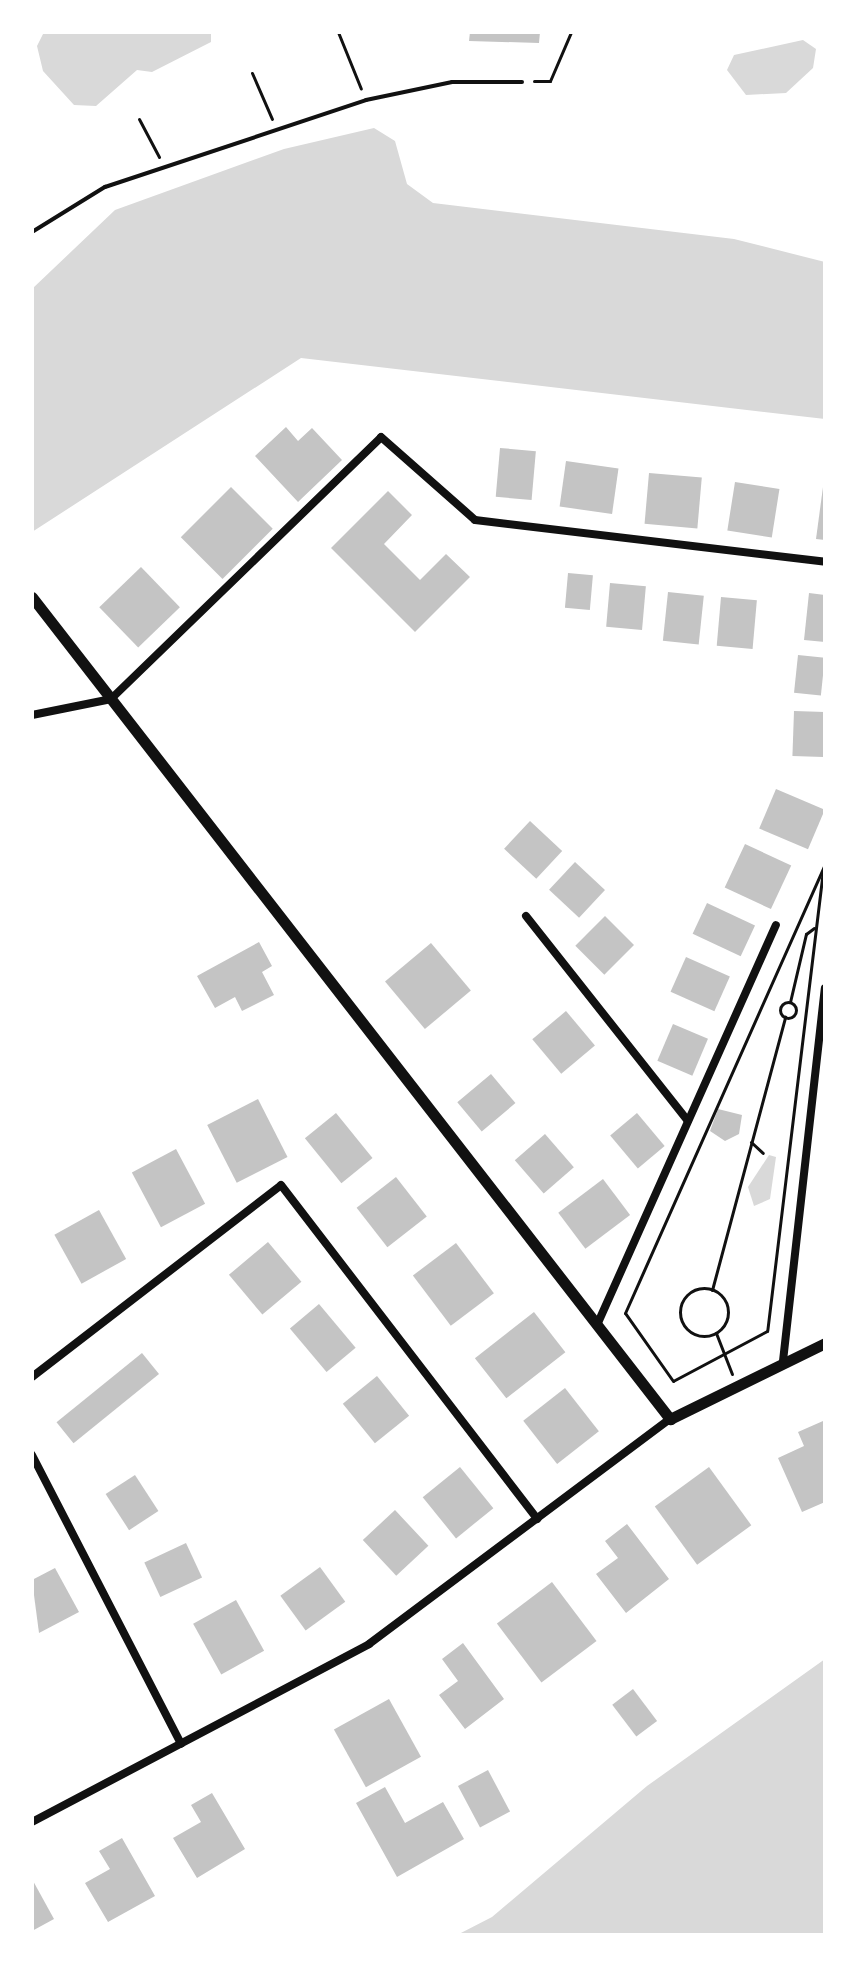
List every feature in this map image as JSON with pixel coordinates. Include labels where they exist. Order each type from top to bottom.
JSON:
[{"type":"street","points":[[32,715],[111,699],[381,437],[475,520],[825,562]]},
{"type":"street","points":[[32,597],[670,1419]]},
{"type":"street","points":[[526,916],[688,1121]]},
{"type":"street","points":[[597,1325],[776,925]]},
{"type":"street","points":[[783,1361],[825,988]]},
{"type":"street","points":[[32,1377],[281,1185],[537,1519]]},
{"type":"street","points":[[32,1822],[369,1644],[670,1419],[737,1382],[825,1343]]},
{"type":"street","points":[[32,1455],[181,1744]]},
{"type":"lane","points":[[32,232],[105,187],[366,100],[452,82],[522,82]]},
{"type":"path","points":[[338,32],[366,100]]},
{"type":"path","points":[[522,82],[550,81],[571,32]]},
{"type":"path","points":[[252,73],[277,130]]},
{"type":"path","points":[[139,119],[165,167]]},
{"type":"path","points":[[823,870],[767,1331],[724,1360],[673,1381],[625,1313],[825,864]]},
{"type":"path","points":[[798,926],[806,934]]},
{"type":"path","points":[[785,1017],[795,1012],[790,1002],[806,934],[816,927]]},
{"type":"path","points":[[712,1290],[785,1017],[781,1006],[790,1002]]},
{"type":"path","points":[[751,1142],[763,1153]]},
{"type":"path","points":[[712,1290],[690,1293],[681,1314],[693,1333],[716,1333]]},
{"type":"path","points":[[712,1290],[728,1306],[716,1333],[724,1360],[737,1382]]},
{"type":"shaded area","points":[[44,32],[211,32],[211,42],[152,72],[137,70],[96,106],[74,105],[43,71],[37,46]]},
{"type":"shaded area","points":[[803,40],[816,49],[813,68],[786,93],[746,95],[727,70],[734,55]]},
{"type":"shaded area","points":[[374,128],[395,141],[407,184],[433,203],[734,239],[825,262],[825,419],[301,358],[32,532],[32,289],[115,210],[284,149]]},
{"type":"shaded area","points":[[769,1155],[776,1157],[770,1199],[754,1206],[748,1187]]},
{"type":"shaded area","points":[[825,1659],[825,1935],[457,1935],[492,1917],[647,1786]]},
{"type":"building","points":[[470,32],[540,32],[539,43],[469,41]]},
{"type":"building","points":[[286,427],[298,441],[312,428],[342,460],[298,502],[255,456]]},
{"type":"building","points":[[500,448],[536,451],[532,500],[496,497]]},
{"type":"building","points":[[566,461],[618,468],[612,514],[560,507]]},
{"type":"building","points":[[649,473],[702,478],[697,528],[645,524]]},
{"type":"building","points":[[735,482],[779,489],[772,537],[727,530]]},
{"type":"building","points":[[231,487],[273,529],[223,579],[181,537]]},
{"type":"building","points":[[825,487],[825,540],[816,539]]},
{"type":"building","points":[[388,491],[412,515],[384,544],[420,580],[446,554],[470,577],[415,632],[331,548]]},
{"type":"building","points":[[141,567],[180,607],[138,648],[99,607]]},
{"type":"building","points":[[568,573],[593,575],[590,610],[565,608]]},
{"type":"building","points":[[610,583],[646,586],[642,630],[606,627]]},
{"type":"building","points":[[668,592],[704,596],[699,644],[663,641]]},
{"type":"building","points":[[809,593],[825,595],[825,642],[804,640]]},
{"type":"building","points":[[721,597],[757,600],[753,649],[717,646]]},
{"type":"building","points":[[798,655],[825,658],[821,696],[794,693]]},
{"type":"building","points":[[794,711],[825,712],[823,757],[792,756]]},
{"type":"building","points":[[776,789],[825,810],[808,849],[759,829]]},
{"type":"building","points":[[530,821],[562,851],[536,879],[504,849]]},
{"type":"building","points":[[745,844],[791,866],[771,909],[725,888]]},
{"type":"building","points":[[575,862],[605,890],[579,918],[549,890]]},
{"type":"building","points":[[707,903],[755,925],[741,956],[693,934]]},
{"type":"building","points":[[605,916],[634,945],[604,975],[575,946]]},
{"type":"building","points":[[259,942],[272,966],[262,972],[274,995],[242,1011],[235,997],[215,1008],[197,976]]},
{"type":"building","points":[[431,943],[471,990],[425,1029],[385,982]]},
{"type":"building","points":[[686,957],[730,977],[714,1011],[671,992]]},
{"type":"building","points":[[566,1011],[595,1045],[561,1074],[532,1039]]},
{"type":"building","points":[[673,1024],[708,1039],[692,1076],[657,1061]]},
{"type":"building","points":[[491,1074],[515,1103],[482,1131],[457,1102]]},
{"type":"building","points":[[258,1099],[288,1157],[237,1183],[207,1125]]},
{"type":"building","points":[[718,1109],[742,1115],[739,1134],[725,1141],[710,1131]]},
{"type":"building","points":[[336,1113],[373,1158],[341,1183],[305,1138]]},
{"type":"building","points":[[637,1113],[665,1146],[638,1168],[610,1135]]},
{"type":"building","points":[[545,1134],[574,1167],[544,1193],[515,1160]]},
{"type":"building","points":[[176,1149],[205,1204],[161,1227],[132,1172]]},
{"type":"building","points":[[396,1177],[427,1216],[387,1247],[357,1208]]},
{"type":"building","points":[[603,1179],[630,1215],[585,1249],[558,1213]]},
{"type":"building","points":[[99,1210],[126,1259],[82,1284],[54,1235]]},
{"type":"building","points":[[268,1242],[301,1282],[262,1315],[229,1275]]},
{"type":"building","points":[[456,1243],[494,1293],[451,1326],[413,1275]]},
{"type":"building","points":[[319,1304],[356,1348],[327,1372],[290,1328]]},
{"type":"building","points":[[534,1312],[565,1352],[506,1398],[475,1358]]},
{"type":"building","points":[[142,1353],[159,1374],[74,1443],[57,1422]]},
{"type":"building","points":[[377,1376],[409,1416],[375,1443],[343,1404]]},
{"type":"building","points":[[565,1388],[599,1431],[557,1464],[523,1421]]},
{"type":"building","points":[[823,1421],[825,1502],[802,1512],[778,1458],[804,1446],[798,1432]]},
{"type":"building","points":[[460,1467],[493,1508],[456,1538],[423,1497]]},
{"type":"building","points":[[709,1467],[751,1525],[697,1565],[655,1506]]},
{"type":"building","points":[[135,1475],[158,1511],[129,1530],[106,1494]]},
{"type":"building","points":[[395,1510],[428,1546],[396,1576],[363,1540]]},
{"type":"building","points":[[627,1524],[669,1579],[626,1613],[596,1574],[618,1558],[605,1541]]},
{"type":"building","points":[[186,1543],[202,1577],[160,1597],[144,1562]]},
{"type":"building","points":[[320,1567],[345,1602],[306,1631],[280,1596]]},
{"type":"building","points":[[55,1568],[79,1612],[39,1633],[32,1580]]},
{"type":"building","points":[[552,1582],[597,1641],[541,1683],[497,1624]]},
{"type":"building","points":[[236,1600],[264,1651],[221,1674],[193,1624]]},
{"type":"building","points":[[463,1643],[504,1699],[465,1729],[439,1695],[458,1681],[442,1659]]},
{"type":"building","points":[[633,1689],[657,1721],[636,1737],[612,1705]]},
{"type":"building","points":[[389,1699],[421,1757],[366,1787],[334,1730]]},
{"type":"building","points":[[488,1770],[510,1811],[480,1827],[458,1786]]},
{"type":"building","points":[[385,1787],[405,1823],[443,1802],[464,1839],[397,1877],[356,1803]]},
{"type":"building","points":[[212,1793],[245,1849],[197,1878],[173,1838],[201,1822],[191,1805]]},
{"type":"building","points":[[122,1838],[155,1896],[108,1922],[85,1883],[110,1869],[99,1851]]},
{"type":"building","points":[[32,1879],[54,1919],[32,1931]]}]
